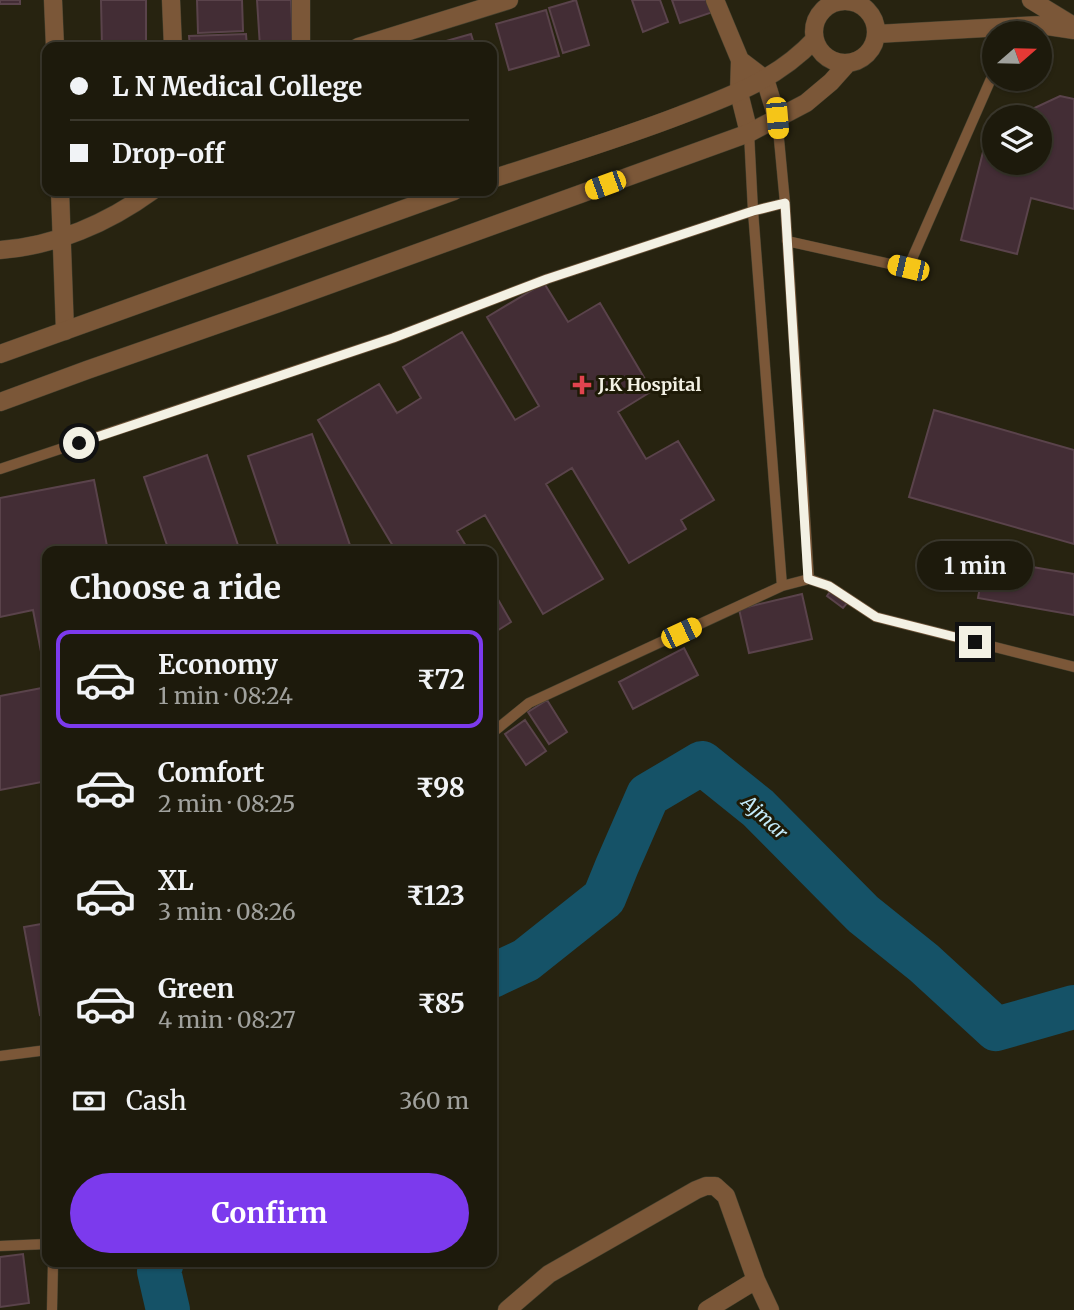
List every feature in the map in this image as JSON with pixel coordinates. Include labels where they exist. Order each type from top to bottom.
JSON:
[{"type":"street","points":[[53,0],[55,42]]},
{"type":"street","points":[[171,0],[173,42]]},
{"type":"street","points":[[301,0],[301,42]]},
{"type":"street","points":[[374,42],[509,0]]},
{"type":"street","points":[[715,0],[740,60],[739,93],[749,133]]},
{"type":"street","points":[[1031,0],[1074,28]]},
{"type":"street","points":[[834,1],[854,2],[870,7],[875,23],[876,34],[867,53],[848,63],[829,58],[821,52],[815,39],[815,24],[819,14],[834,1]]},
{"type":"street","points":[[876,34],[1041,24],[1074,28]]},
{"type":"street","points":[[497,177],[640,131],[739,93],[765,79],[804,51],[815,39]]},
{"type":"street","points":[[740,60],[765,79],[777,118]]},
{"type":"street","points":[[0,402],[749,133],[806,103],[848,63]]},
{"type":"street","points":[[60,196],[65,331]]},
{"type":"street","points":[[0,250],[62,238],[122,211],[144,196]]},
{"type":"street","points":[[0,354],[440,196]]},
{"type":"street","points":[[507,1310],[549,1275],[706,1186],[715,1186],[726,1196],[756,1280],[770,1310]]},
{"type":"street","points":[[708,1310],[756,1280]]},
{"type":"lane","points":[[787,241],[908,268],[986,91]]},
{"type":"lane","points":[[777,118],[785,203],[808,579]]},
{"type":"lane","points":[[749,133],[782,586]]},
{"type":"lane","points":[[0,469],[393,338],[547,279],[753,211],[785,203]]},
{"type":"lane","points":[[497,729],[529,703],[782,586],[808,579],[829,586],[876,617],[1074,667]]},
{"type":"lane","points":[[0,1056],[42,1051]]},
{"type":"lane","points":[[0,1246],[42,1244]]},
{"type":"lane","points":[[52,1310],[53,1267]]},
{"type":"building","points":[[0,0],[20,0],[20,4],[0,4]]},
{"type":"building","points":[[101,0],[146,0],[146,42],[102,42]]},
{"type":"building","points":[[197,0],[242,0],[243,31],[198,33]]},
{"type":"building","points":[[257,0],[291,0],[293,42],[260,42]]},
{"type":"building","points":[[576,0],[589,45],[563,53],[549,8]]},
{"type":"building","points":[[632,0],[660,0],[668,22],[643,32]]},
{"type":"building","points":[[672,0],[708,0],[713,12],[680,23]]},
{"type":"building","points":[[546,10],[559,56],[509,70],[496,24]]},
{"type":"building","points":[[246,34],[247,42],[190,42],[189,36]]},
{"type":"building","points":[[471,34],[473,42],[443,42]]},
{"type":"building","points":[[1060,96],[1074,99],[1074,209],[1031,198],[1017,254],[961,240],[982,156],[982,175],[1052,175],[1052,105],[1041,105]]},
{"type":"building","points":[[544,283],[568,322],[600,303],[652,391],[618,412],[646,459],[678,441],[714,500],[681,520],[686,529],[629,563],[572,468],[546,484],[603,579],[543,614],[485,515],[457,531],[466,546],[393,546],[318,420],[379,384],[397,413],[421,398],[403,367],[462,332],[515,420],[539,406],[487,317]]},
{"type":"building","points":[[934,410],[1074,450],[1074,544],[909,497]]},
{"type":"building","points":[[312,434],[350,546],[278,546],[248,456]]},
{"type":"building","points":[[207,455],[238,546],[167,546],[144,477]]},
{"type":"building","points":[[94,480],[107,546],[42,546],[42,657],[33,610],[0,617],[0,498]]},
{"type":"building","points":[[985,559],[1074,574],[1074,615],[978,598]]},
{"type":"building","points":[[832,589],[848,602],[843,608],[827,596]]},
{"type":"building","points":[[802,594],[812,639],[749,653],[739,609]]},
{"type":"building","points":[[497,598],[511,622],[497,631]]},
{"type":"building","points":[[684,648],[698,675],[633,709],[619,682]]},
{"type":"building","points":[[42,688],[42,782],[0,790],[0,696]]},
{"type":"building","points":[[547,700],[567,732],[549,744],[528,712]]},
{"type":"building","points":[[525,720],[546,751],[526,765],[505,734]]},
{"type":"building","points":[[42,924],[42,1015],[40,1015],[24,927]]},
{"type":"building","points":[[23,1254],[29,1303],[0,1307],[0,1257]]},
{"type":"waterway","name":"Ajmar","points":[[497,974],[526,960],[604,898],[648,795],[702,763],[758,808],[863,914],[924,963],[996,1029],[1074,1007]]},
{"type":"waterway","name":"Ajmar","points":[[160,1267],[168,1310]]},
{"type":"place","name":"J.K Hospital","points":[[582,385]]},
{"type":"route","points":[[79,443],[393,338],[547,279],[753,211],[785,203],[808,579],[829,586],[876,617],[975,642]]}]
